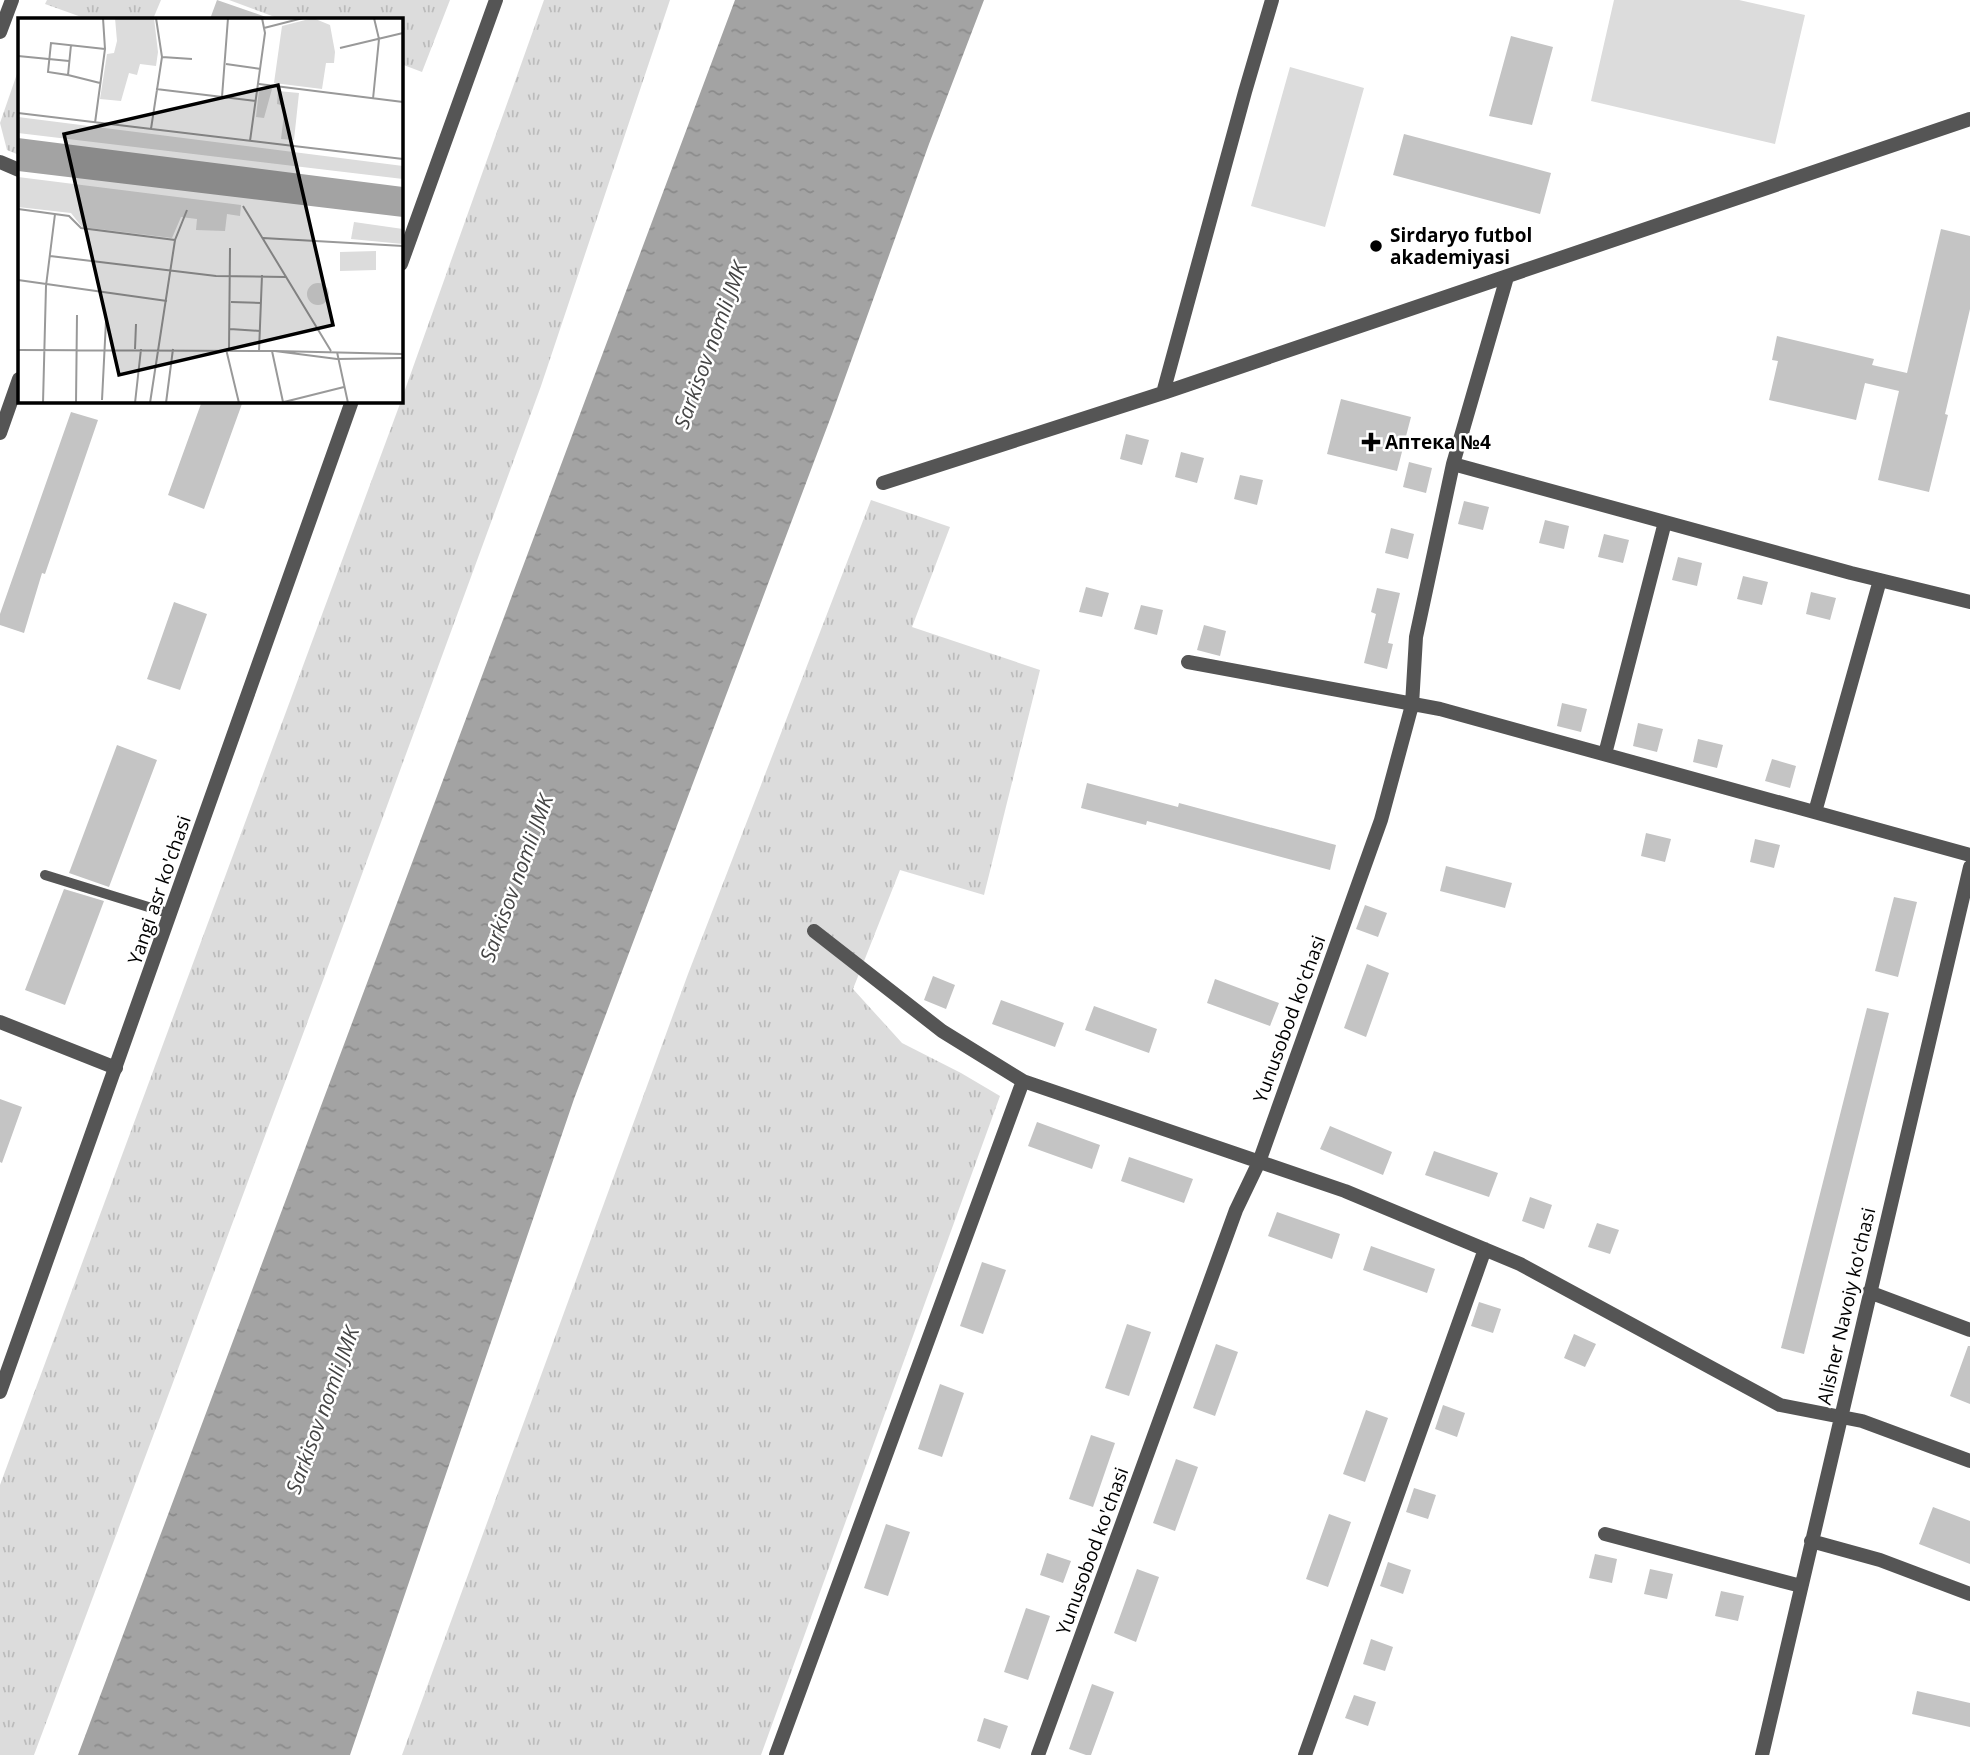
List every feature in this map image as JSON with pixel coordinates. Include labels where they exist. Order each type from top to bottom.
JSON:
[{"type":"street","points":[[0,32],[12,0]]},
{"type":"street","points":[[402,261],[496,0]]},
{"type":"street","points":[[1163,393],[1272,0]]},
{"type":"street","points":[[883,483],[1163,393],[1970,119]]},
{"type":"street","points":[[0,162],[18,170]]},
{"type":"street","name":"Yunusobod ko'chasi","points":[[1038,1755],[1236,1210],[1259,1161],[1381,820],[1412,705],[1416,637],[1452,464],[1507,277]]},
{"type":"street","points":[[0,433],[18,382]]},
{"type":"street","name":"Yangi asr ko'chasi","points":[[0,1391],[352,402]]},
{"type":"street","points":[[1452,464],[1970,602]]},
{"type":"street","points":[[1605,754],[1665,522]]},
{"type":"street","points":[[1815,812],[1881,580]]},
{"type":"street","points":[[1188,662],[1440,709],[1970,855]]},
{"type":"street","name":"Alisher Navoiy ko'chasi","points":[[1762,1755],[1969,875]]},
{"type":"street","points":[[814,931],[942,1031],[1023,1081],[1345,1191],[1485,1248],[1520,1264],[1780,1405],[1862,1421],[1970,1461]]},
{"type":"street","points":[[0,1022],[116,1068]]},
{"type":"street","points":[[776,1755],[1023,1081]]},
{"type":"street","points":[[1305,1755],[1485,1248]]},
{"type":"street","points":[[1869,1293],[1970,1330]]},
{"type":"street","points":[[1605,1534],[1801,1586]]},
{"type":"street","points":[[1811,1541],[1880,1560],[1970,1594]]},
{"type":"lane","points":[[45,875],[171,914]]},
{"type":"green space","points":[[47,0],[161,0],[153,18],[84,18],[45,4]]},
{"type":"green space","points":[[229,0],[450,0],[422,72],[402,64],[402,18],[277,18]]},
{"type":"green space","points":[[544,0],[670,0],[541,386],[34,1755],[0,1755],[0,1485],[402,398]]},
{"type":"green space","points":[[1614,0],[1739,0],[1805,15],[1775,144],[1591,101]]},
{"type":"green space","points":[[1290,67],[1364,88],[1325,227],[1251,206]]},
{"type":"green space","points":[[18,71],[18,155],[7,150],[0,123]]},
{"type":"green space","points":[[871,500],[950,527],[912,627],[1040,670],[984,895],[900,870],[853,989],[902,1043],[1000,1096],[761,1755],[402,1755],[688,974]]},
{"type":"water","name":"Sarkisov nomli JMK","points":[[735,0],[984,0],[832,414],[574,1099],[350,1755],[78,1755]]},
{"type":"building","points":[[217,0],[266,17],[266,18],[210,18]]},
{"type":"building","points":[[1511,36],[1553,47],[1532,125],[1489,116]]},
{"type":"building","points":[[1404,134],[1551,173],[1540,214],[1393,175]]},
{"type":"building","points":[[1941,229],[1970,236],[1970,309],[1929,492],[1878,480],[1899,391],[1865,383],[1856,420],[1769,400],[1778,361],[1772,360],[1777,336],[1874,359],[1872,365],[1907,373]]},
{"type":"building","points":[[1341,399],[1411,417],[1397,471],[1327,454]]},
{"type":"building","points":[[202,402],[243,402],[204,509],[168,495]]},
{"type":"building","points":[[71,412],[98,420],[45,574],[42,573],[24,633],[0,625],[0,614]]},
{"type":"building","points":[[1126,434],[1149,440],[1142,465],[1120,459]]},
{"type":"building","points":[[1181,452],[1204,458],[1197,483],[1175,477]]},
{"type":"building","points":[[1409,462],[1432,468],[1426,493],[1403,487]]},
{"type":"building","points":[[1240,475],[1263,480],[1257,505],[1234,499]]},
{"type":"building","points":[[1464,501],[1489,507],[1483,530],[1458,524]]},
{"type":"building","points":[[1545,520],[1569,526],[1564,549],[1539,543]]},
{"type":"building","points":[[1391,528],[1414,534],[1408,559],[1385,553]]},
{"type":"building","points":[[1604,534],[1629,540],[1623,563],[1598,557]]},
{"type":"building","points":[[1678,557],[1702,563],[1697,586],[1672,580]]},
{"type":"building","points":[[1743,576],[1768,582],[1762,605],[1737,599]]},
{"type":"building","points":[[1086,587],[1109,593],[1102,617],[1079,612]]},
{"type":"building","points":[[1377,588],[1400,593],[1388,643],[1393,644],[1387,669],[1364,663],[1376,614],[1371,612]]},
{"type":"building","points":[[1811,592],[1836,598],[1830,620],[1806,614]]},
{"type":"building","points":[[174,602],[207,614],[180,690],[147,679]]},
{"type":"building","points":[[1141,605],[1163,610],[1157,635],[1134,629]]},
{"type":"building","points":[[1204,625],[1226,631],[1220,656],[1197,650]]},
{"type":"building","points":[[1562,703],[1587,709],[1581,732],[1557,726]]},
{"type":"building","points":[[1638,723],[1663,729],[1657,752],[1633,746]]},
{"type":"building","points":[[1698,739],[1723,745],[1717,768],[1693,762]]},
{"type":"building","points":[[117,745],[157,760],[109,887],[69,873]]},
{"type":"building","points":[[1772,759],[1796,766],[1790,788],[1765,781]]},
{"type":"building","points":[[1087,783],[1178,807],[1179,803],[1336,845],[1330,870],[1147,821],[1146,825],[1081,808]]},
{"type":"building","points":[[1646,833],[1671,839],[1665,862],[1641,856]]},
{"type":"building","points":[[1755,839],[1780,845],[1774,868],[1750,862]]},
{"type":"building","points":[[1446,866],[1512,883],[1505,908],[1440,891]]},
{"type":"building","points":[[64,889],[104,901],[65,1005],[25,990]]},
{"type":"building","points":[[1894,897],[1917,902],[1898,977],[1875,971]]},
{"type":"building","points":[[1365,905],[1387,913],[1378,937],[1356,929]]},
{"type":"building","points":[[1367,964],[1389,973],[1366,1037],[1344,1028]]},
{"type":"building","points":[[933,976],[955,985],[946,1009],[924,1000]]},
{"type":"building","points":[[1215,979],[1279,1003],[1270,1026],[1207,1003]]},
{"type":"building","points":[[1001,1000],[1064,1023],[1055,1047],[992,1024]]},
{"type":"building","points":[[1094,1006],[1157,1029],[1149,1053],[1085,1030]]},
{"type":"building","points":[[1867,1008],[1889,1013],[1804,1354],[1781,1348]]},
{"type":"building","points":[[0,1099],[22,1107],[2,1163],[0,1162]]},
{"type":"building","points":[[1037,1122],[1100,1145],[1092,1169],[1028,1146]]},
{"type":"building","points":[[1330,1126],[1392,1152],[1383,1175],[1320,1149]]},
{"type":"building","points":[[1434,1151],[1498,1173],[1489,1197],[1425,1175]]},
{"type":"building","points":[[1129,1157],[1193,1179],[1184,1203],[1121,1181]]},
{"type":"building","points":[[1530,1197],[1552,1205],[1544,1229],[1522,1221]]},
{"type":"building","points":[[1277,1212],[1340,1234],[1332,1259],[1268,1236]]},
{"type":"building","points":[[1597,1223],[1619,1230],[1610,1254],[1588,1247]]},
{"type":"building","points":[[1371,1246],[1435,1269],[1427,1293],[1363,1270]]},
{"type":"building","points":[[982,1262],[1006,1270],[983,1334],[960,1326]]},
{"type":"building","points":[[1479,1302],[1501,1309],[1493,1333],[1471,1326]]},
{"type":"building","points":[[1127,1324],[1151,1332],[1129,1396],[1105,1388]]},
{"type":"building","points":[[1574,1334],[1596,1344],[1585,1367],[1564,1358]]},
{"type":"building","points":[[1216,1344],[1238,1352],[1215,1416],[1193,1408]]},
{"type":"building","points":[[1970,1346],[1970,1404],[1950,1396]]},
{"type":"building","points":[[940,1384],[964,1393],[942,1457],[918,1449]]},
{"type":"building","points":[[1443,1405],[1465,1413],[1457,1437],[1435,1429]]},
{"type":"building","points":[[1366,1410],[1388,1418],[1365,1482],[1343,1474]]},
{"type":"building","points":[[1091,1435],[1115,1443],[1093,1507],[1069,1499]]},
{"type":"building","points":[[1176,1459],[1198,1467],[1175,1531],[1153,1523]]},
{"type":"building","points":[[1414,1488],[1436,1495],[1428,1519],[1406,1512]]},
{"type":"building","points":[[1933,1507],[1970,1521],[1970,1564],[1919,1544]]},
{"type":"building","points":[[1329,1514],[1351,1522],[1328,1587],[1306,1579]]},
{"type":"building","points":[[886,1524],[910,1532],[888,1596],[864,1588]]},
{"type":"building","points":[[1047,1553],[1071,1561],[1063,1583],[1040,1575]]},
{"type":"building","points":[[1595,1554],[1617,1559],[1612,1583],[1589,1578]]},
{"type":"building","points":[[1388,1562],[1411,1570],[1403,1594],[1380,1586]]},
{"type":"building","points":[[1137,1569],[1159,1577],[1136,1642],[1114,1633]]},
{"type":"building","points":[[1650,1569],[1673,1574],[1667,1599],[1644,1594]]},
{"type":"building","points":[[1721,1591],[1744,1596],[1738,1621],[1715,1616]]},
{"type":"building","points":[[1026,1608],[1050,1616],[1028,1680],[1004,1672]]},
{"type":"building","points":[[1371,1639],[1393,1647],[1385,1671],[1363,1664]]},
{"type":"building","points":[[1092,1684],[1114,1692],[1091,1755],[1086,1755],[1069,1749]]},
{"type":"building","points":[[1917,1691],[1970,1703],[1970,1727],[1912,1714]]},
{"type":"building","points":[[1354,1695],[1376,1702],[1368,1726],[1345,1718]]},
{"type":"building","points":[[984,1718],[1008,1726],[1000,1749],[977,1741]]},
{"type":"place","name":"Sirdaryo futbol akademiyasi","points":[[1376,246]]},
{"type":"place","name":"Аптека №4","points":[[1371,442]]}]
